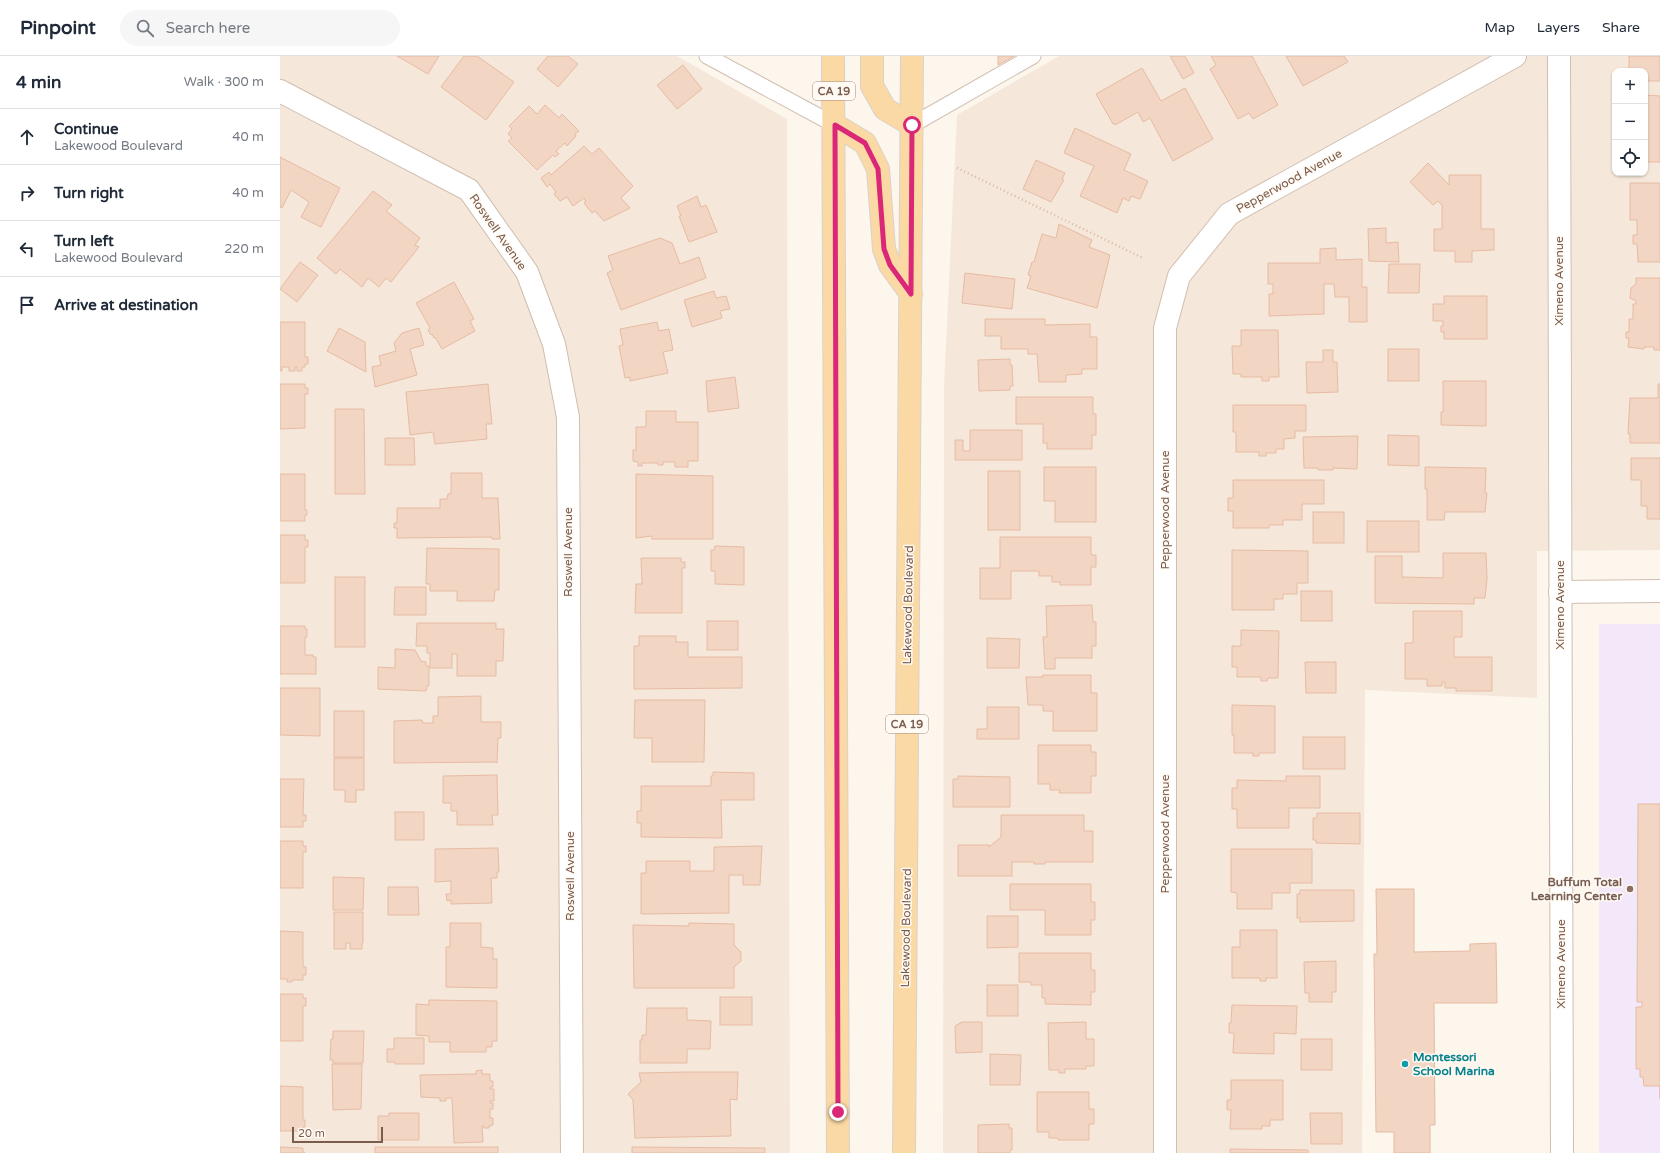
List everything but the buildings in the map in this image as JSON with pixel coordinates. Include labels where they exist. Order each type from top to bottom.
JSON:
[{"type":"main road","name":"CA 19","points":[[833,56],[835,125],[838,1153]]},
{"type":"main road","points":[[872,56],[872,86],[885,109],[912,125]]},
{"type":"main road","name":"Lakewood Boulevard","points":[[904,1153],[912,56]]},
{"type":"main road","points":[[835,125],[865,143],[878,169],[884,249],[890,265],[911,294]]},
{"type":"street","name":"Pepperwood Avenue","points":[[1165,1153],[1165,328],[1179,276],[1229,214],[1515,56]]},
{"type":"street","name":"Ximeno Avenue","points":[[1559,56],[1562,1153]]},
{"type":"street","name":"Roswell Avenue","points":[[280,91],[469,190],[527,272],[554,344],[568,417],[572,1153]]},
{"type":"street","points":[[1560,592],[1660,591]]},
{"type":"lane","points":[[708,56],[835,125]]},
{"type":"lane","points":[[912,125],[1033,56]]},
{"type":"path","points":[[957,168],[1143,258]]},
{"type":"shaded area","points":[[280,56],[677,56],[787,119],[790,1153],[280,1153]]},
{"type":"shaded area","points":[[1059,56],[1660,56],[1660,550],[1537,551],[1537,698],[1365,690],[1362,1153],[943,1153],[944,386],[957,115]]},
{"type":"shaded area","name":"Buffum Total Learning Center","points":[[1599,624],[1660,624],[1660,1153],[1599,1153]]},
{"type":"place","name":"Buffum Total Learning Center","points":[[1630,889]]},
{"type":"place","name":"Montessori School Marina","points":[[1405,1064]]},
{"type":"route","points":[[838,1112],[835,125],[865,143],[878,169],[884,249],[890,265],[911,294],[912,125]]}]
